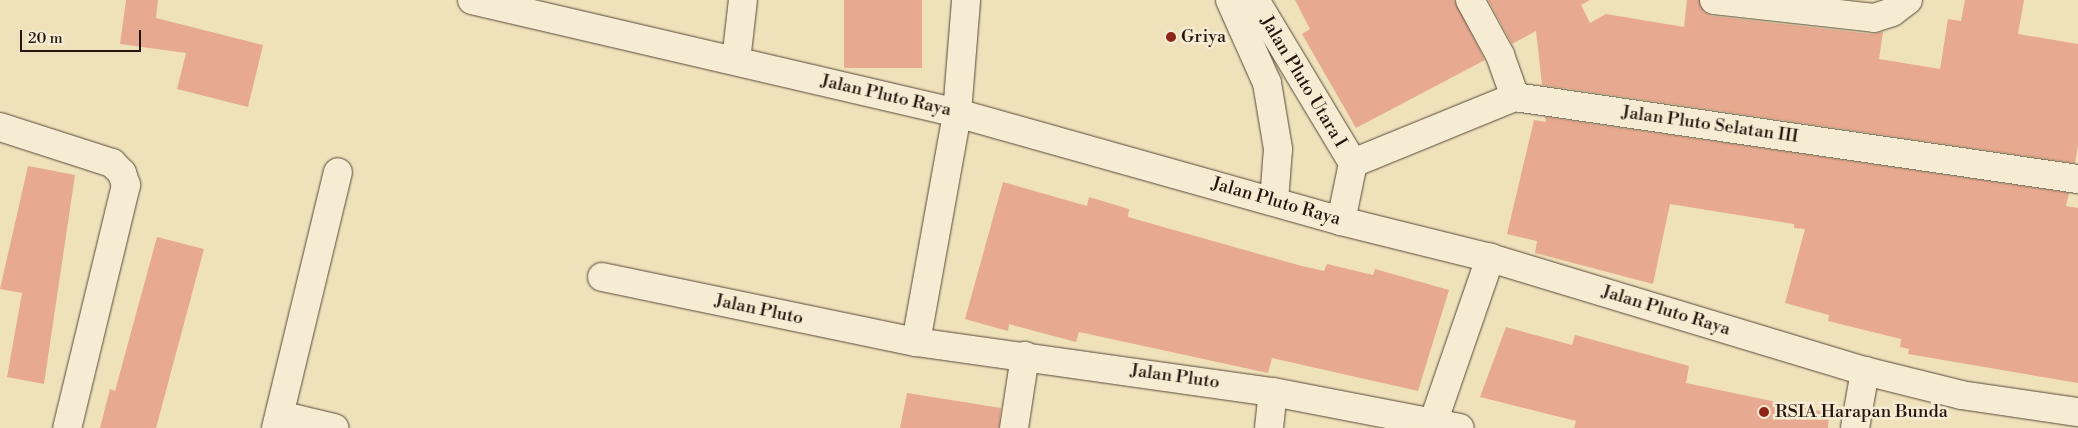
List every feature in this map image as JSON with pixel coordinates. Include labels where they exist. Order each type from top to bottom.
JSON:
[{"type":"street","name":"Jalan Pluto Raya","points":[[472,0],[558,9],[736,60],[1275,189],[1341,221],[1490,258],[1865,371],[1961,395],[2078,412]]},
{"type":"street","points":[[736,60],[743,0]]},
{"type":"street","points":[[916,342],[957,113],[966,0]]},
{"type":"street","points":[[1230,0],[1267,82],[1278,149],[1275,189]]},
{"type":"street","name":"Jalan Pluto Utara I","points":[[1255,0],[1349,157]]},
{"type":"street","points":[[1341,221],[1349,157],[1515,97],[1500,55],[1470,0]]},
{"type":"street","points":[[1714,0],[1874,18],[1892,12],[1908,0]]},
{"type":"street","name":"Jalan Pluto Selatan III","points":[[1515,97],[2078,179]]},
{"type":"street","points":[[0,127],[112,162],[122,173],[126,185],[67,428]]},
{"type":"street","points":[[334,428],[278,421],[338,172]]},
{"type":"street","points":[[1433,423],[1490,258]]},
{"type":"street","name":"Jalan Pluto","points":[[602,277],[916,342],[1273,392],[1460,428]]},
{"type":"street","points":[[1014,428],[1024,356]]},
{"type":"street","points":[[1855,428],[1865,371]]},
{"type":"street","points":[[1269,428],[1273,392]]},
{"type":"building","points":[[126,0],[158,0],[156,18],[263,45],[248,107],[177,89],[186,53],[120,44]]},
{"type":"building","points":[[844,0],[922,0],[922,68],[844,68]]},
{"type":"building","points":[[1295,0],[1454,0],[1485,60],[1356,128],[1302,34],[1310,29]]},
{"type":"building","points":[[1488,0],[1590,0],[1581,5],[1590,23],[1606,14],[1684,27],[1687,0],[1699,0],[1704,12],[1712,16],[1872,34],[1883,32],[1879,59],[1940,69],[1948,19],[1961,21],[1965,0],[2024,0],[2018,34],[2078,44],[2078,145],[2075,163],[1542,85],[1536,31],[1512,44]]},
{"type":"building","points":[[1545,117],[2069,193],[2066,206],[2078,208],[2078,383],[1908,354],[1909,349],[1900,347],[1901,339],[1828,321],[1829,315],[1785,303],[1805,229],[1794,228],[1794,224],[1670,204],[1653,284],[1535,253],[1537,241],[1507,234],[1534,120],[1546,122]]},
{"type":"building","points":[[28,166],[75,175],[44,384],[7,377],[22,293],[0,289]]},
{"type":"building","points":[[1003,182],[1087,206],[1089,197],[1129,209],[1128,217],[1298,265],[1324,271],[1327,264],[1373,275],[1375,269],[1449,290],[1418,391],[1272,358],[1268,373],[1079,332],[1076,342],[1009,324],[1008,331],[965,319]]},
{"type":"building","points":[[157,237],[204,249],[156,428],[100,428],[110,389],[115,391]]},
{"type":"building","points":[[1506,327],[1572,345],[1575,335],[1689,366],[1686,383],[1829,413],[1828,428],[1574,428],[1576,421],[1480,397]]},
{"type":"building","points":[[907,393],[1001,408],[999,428],[900,428]]},
{"type":"place","name":"Griya","points":[[1171,37]]},
{"type":"place","name":"RSIA Harapan Bunda","points":[[1764,412]]}]
